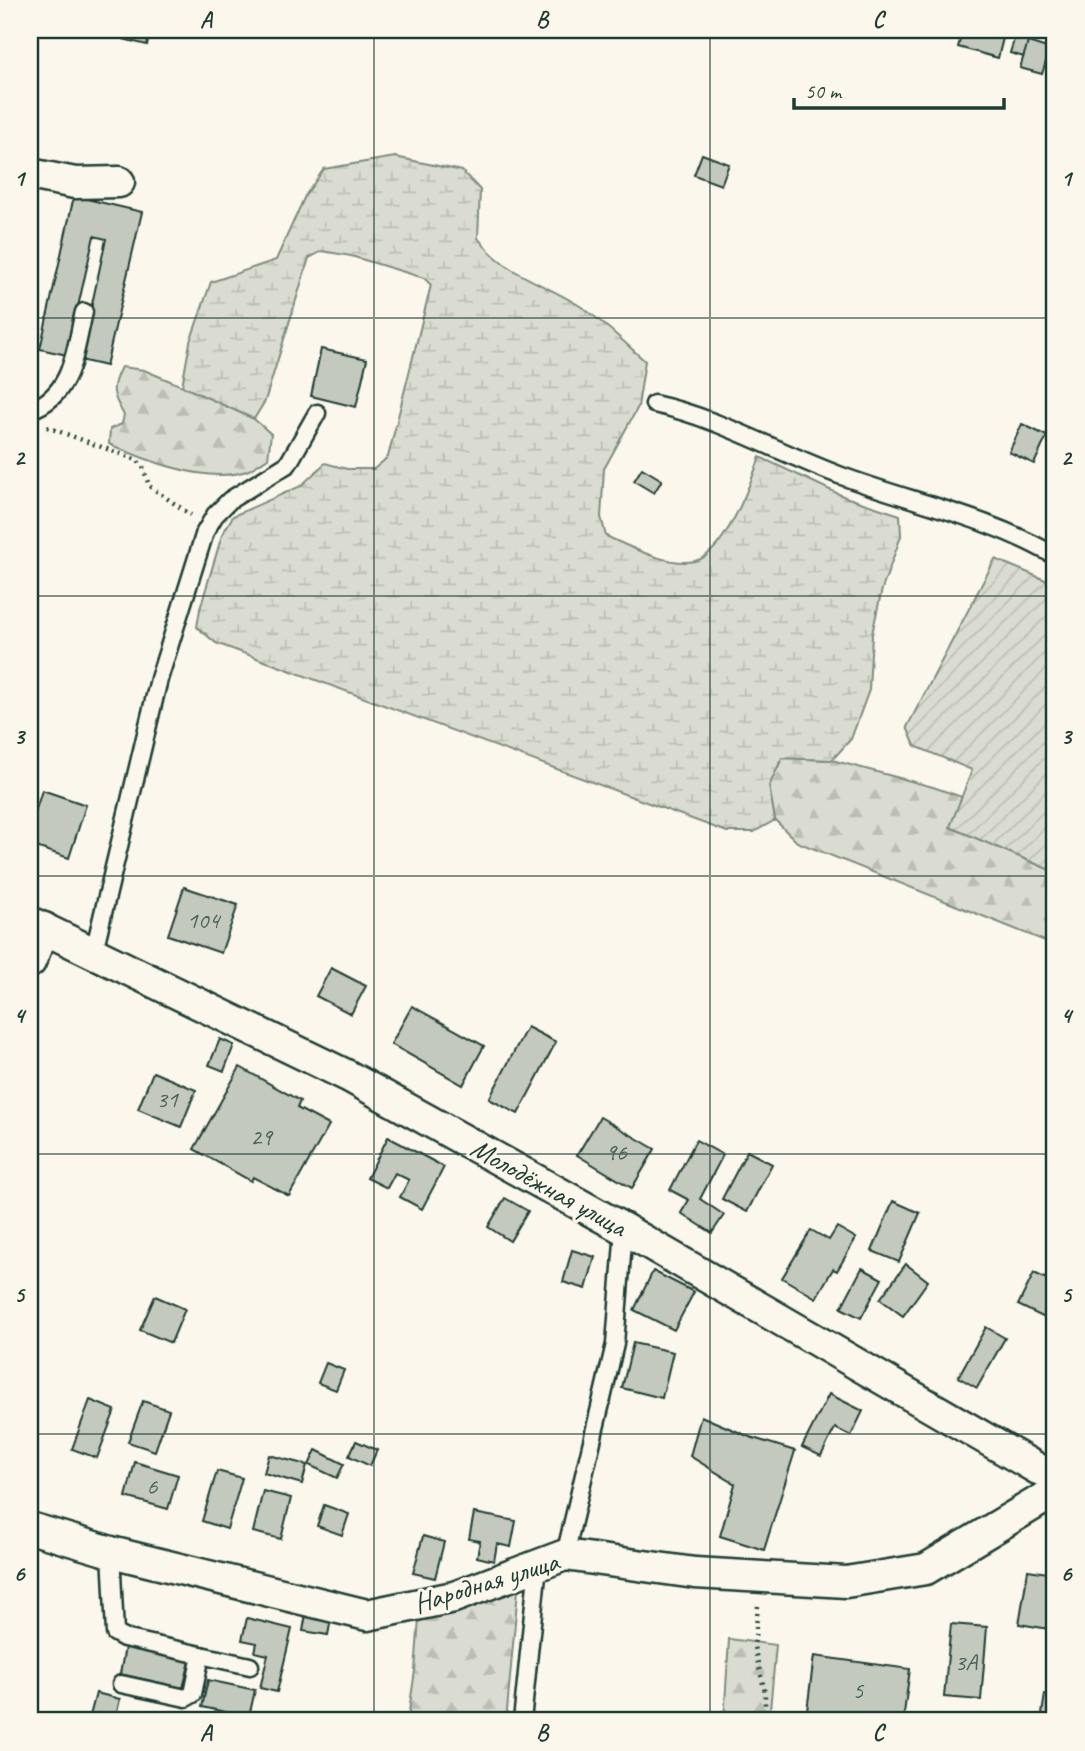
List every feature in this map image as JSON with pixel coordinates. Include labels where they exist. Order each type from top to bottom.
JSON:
[{"type":"street","points":[[30,174],[75,183],[119,182]]},
{"type":"street","points":[[30,962],[37,925]]},
{"type":"street","name":"Молодёжная улица","points":[[37,925],[348,1076],[624,1229],[1038,1469],[1055,1476]]},
{"type":"street","name":"Народная улица","points":[[30,1528],[111,1552],[367,1615],[453,1597],[551,1560],[695,1573],[846,1582],[926,1569],[1051,1494],[1055,1489]]},
{"type":"lane","points":[[30,410],[40,407],[57,394],[69,375],[84,312]]},
{"type":"lane","points":[[654,404],[689,412],[839,475],[957,513],[1016,536],[1055,556]]},
{"type":"lane","points":[[94,951],[159,679],[209,526],[215,515],[230,500],[288,464],[317,413]]},
{"type":"lane","points":[[522,1721],[551,1560],[615,1344],[624,1229]]},
{"type":"lane","points":[[111,1552],[115,1633],[124,1638],[250,1666]]},
{"type":"lane","points":[[121,1684],[186,1698],[193,1694],[201,1655]]},
{"type":"path","points":[[41,425],[137,460],[143,467],[149,486],[209,526]]},
{"type":"path","points":[[760,1577],[754,1647],[765,1692],[765,1721]]},
{"type":"green space","points":[[395,157],[462,171],[480,190],[478,238],[489,251],[513,270],[589,312],[645,361],[638,407],[604,469],[601,517],[606,536],[662,559],[685,562],[706,556],[716,546],[735,516],[760,457],[845,497],[900,515],[901,536],[882,589],[872,634],[869,690],[851,739],[832,760],[782,758],[769,786],[775,820],[754,832],[727,832],[216,643],[197,627],[222,535],[233,516],[301,486],[325,463],[347,469],[374,469],[388,457],[431,285],[424,278],[351,256],[322,251],[309,258],[265,401],[254,419],[182,386],[190,342],[211,282],[276,260],[305,196],[324,169]]},
{"type":"green space","points":[[121,367],[144,370],[254,419],[271,434],[268,458],[249,470],[216,475],[178,469],[109,444],[110,429],[122,424],[124,415],[114,391]]},
{"type":"green space","points":[[995,559],[1055,584],[1055,872],[950,827],[972,770],[915,746],[907,727]]},
{"type":"green space","points":[[782,758],[832,760],[962,797],[950,827],[1055,872],[1055,945],[797,842],[775,820],[769,786]]},
{"type":"green space","points":[[519,1579],[506,1721],[404,1721],[408,1718],[415,1671],[419,1619]]},
{"type":"green space","points":[[729,1639],[776,1645],[769,1721],[724,1721]]},
{"type":"building","points":[[125,30],[151,30],[147,45],[123,39]]},
{"type":"building","points":[[963,30],[1005,30],[998,58],[958,47]]},
{"type":"building","points":[[1017,30],[1032,30],[1024,57],[1010,53]]},
{"type":"building","points":[[1028,42],[1050,49],[1042,74],[1020,68]]},
{"type":"building","points":[[702,154],[729,164],[721,185],[694,175]]},
{"type":"building","points":[[74,196],[142,212],[106,366],[80,360],[106,239],[94,236],[67,355],[40,349]]},
{"type":"building","points":[[321,349],[367,359],[356,407],[311,396]]},
{"type":"building","points":[[1022,424],[1047,436],[1034,464],[1009,452]]},
{"type":"building","points":[[642,468],[662,480],[654,493],[634,481]]},
{"type":"building","points":[[42,790],[86,805],[69,858],[30,845],[30,829]]},
{"type":"building","points":[[184,887],[238,905],[221,953],[168,935]]},
{"type":"building","points":[[331,968],[366,986],[351,1014],[316,996]]},
{"type":"building","points":[[412,1006],[484,1046],[463,1085],[391,1044]]},
{"type":"building","points":[[527,1027],[556,1042],[518,1114],[489,1099]]},
{"type":"building","points":[[220,1039],[234,1045],[224,1071],[209,1065]]},
{"type":"building","points":[[240,1067],[300,1101],[297,1108],[329,1125],[289,1196],[253,1177],[251,1181],[194,1149]]},
{"type":"building","points":[[153,1072],[196,1090],[181,1127],[138,1109]]},
{"type":"building","points":[[600,1117],[655,1149],[632,1188],[577,1155]]},
{"type":"building","points":[[388,1137],[444,1167],[422,1209],[400,1197],[409,1180],[395,1173],[387,1188],[367,1178]]},
{"type":"building","points":[[696,1140],[723,1155],[700,1199],[724,1215],[712,1233],[681,1213],[689,1200],[670,1190]]},
{"type":"building","points":[[747,1151],[772,1164],[747,1212],[722,1199]]},
{"type":"building","points":[[505,1198],[528,1211],[510,1241],[488,1227]]},
{"type":"building","points":[[893,1201],[920,1213],[899,1262],[872,1251]]},
{"type":"building","points":[[837,1227],[856,1238],[837,1271],[833,1269],[816,1298],[782,1278],[811,1230],[829,1240]]},
{"type":"building","points":[[572,1250],[595,1257],[586,1289],[563,1282]]},
{"type":"building","points":[[906,1264],[928,1281],[903,1316],[880,1299]]},
{"type":"building","points":[[862,1268],[882,1279],[861,1318],[841,1308]]},
{"type":"building","points":[[653,1271],[694,1292],[674,1330],[634,1310]]},
{"type":"building","points":[[1034,1273],[1055,1283],[1055,1323],[1018,1305]]},
{"type":"building","points":[[155,1296],[185,1309],[171,1343],[140,1330]]},
{"type":"building","points":[[986,1327],[1005,1338],[977,1388],[958,1377]]},
{"type":"building","points":[[633,1343],[673,1352],[662,1398],[622,1388]]},
{"type":"building","points":[[326,1363],[344,1370],[336,1390],[318,1383]]},
{"type":"building","points":[[829,1394],[863,1411],[851,1436],[835,1428],[821,1456],[802,1447]]},
{"type":"building","points":[[90,1400],[115,1410],[97,1458],[72,1449]]},
{"type":"building","points":[[143,1401],[169,1410],[155,1451],[128,1442]]},
{"type":"building","points":[[701,1416],[750,1437],[795,1451],[764,1550],[720,1536],[735,1484],[690,1456]]},
{"type":"building","points":[[356,1441],[377,1450],[370,1466],[349,1456]]},
{"type":"building","points":[[316,1450],[344,1464],[337,1478],[309,1465]]},
{"type":"building","points":[[269,1455],[307,1465],[302,1484],[264,1473]]},
{"type":"building","points":[[135,1462],[178,1475],[168,1509],[126,1497]]},
{"type":"building","points":[[217,1471],[242,1478],[227,1529],[202,1521]]},
{"type":"building","points":[[263,1491],[291,1498],[281,1539],[253,1532]]},
{"type":"building","points":[[324,1505],[349,1514],[342,1535],[317,1526]]},
{"type":"building","points":[[474,1513],[516,1521],[511,1547],[497,1544],[494,1561],[477,1557],[480,1541],[469,1539]]},
{"type":"building","points":[[423,1536],[444,1542],[435,1578],[413,1573]]},
{"type":"building","points":[[1028,1570],[1055,1574],[1055,1630],[1019,1624]]},
{"type":"building","points":[[306,1614],[331,1619],[328,1635],[303,1631]]},
{"type":"building","points":[[247,1618],[292,1629],[277,1692],[260,1688],[268,1655],[255,1652],[257,1643],[242,1640]]},
{"type":"building","points":[[951,1624],[987,1627],[981,1700],[944,1697]]},
{"type":"building","points":[[125,1647],[190,1661],[183,1688],[120,1674]]},
{"type":"building","points":[[814,1656],[910,1669],[903,1721],[876,1721],[807,1711]]},
{"type":"building","points":[[208,1680],[255,1690],[249,1717],[202,1707]]},
{"type":"building","points":[[96,1693],[120,1699],[115,1721],[90,1716]]},
{"type":"building","points":[[1045,1694],[1055,1695],[1055,1721],[1041,1721]]}]
